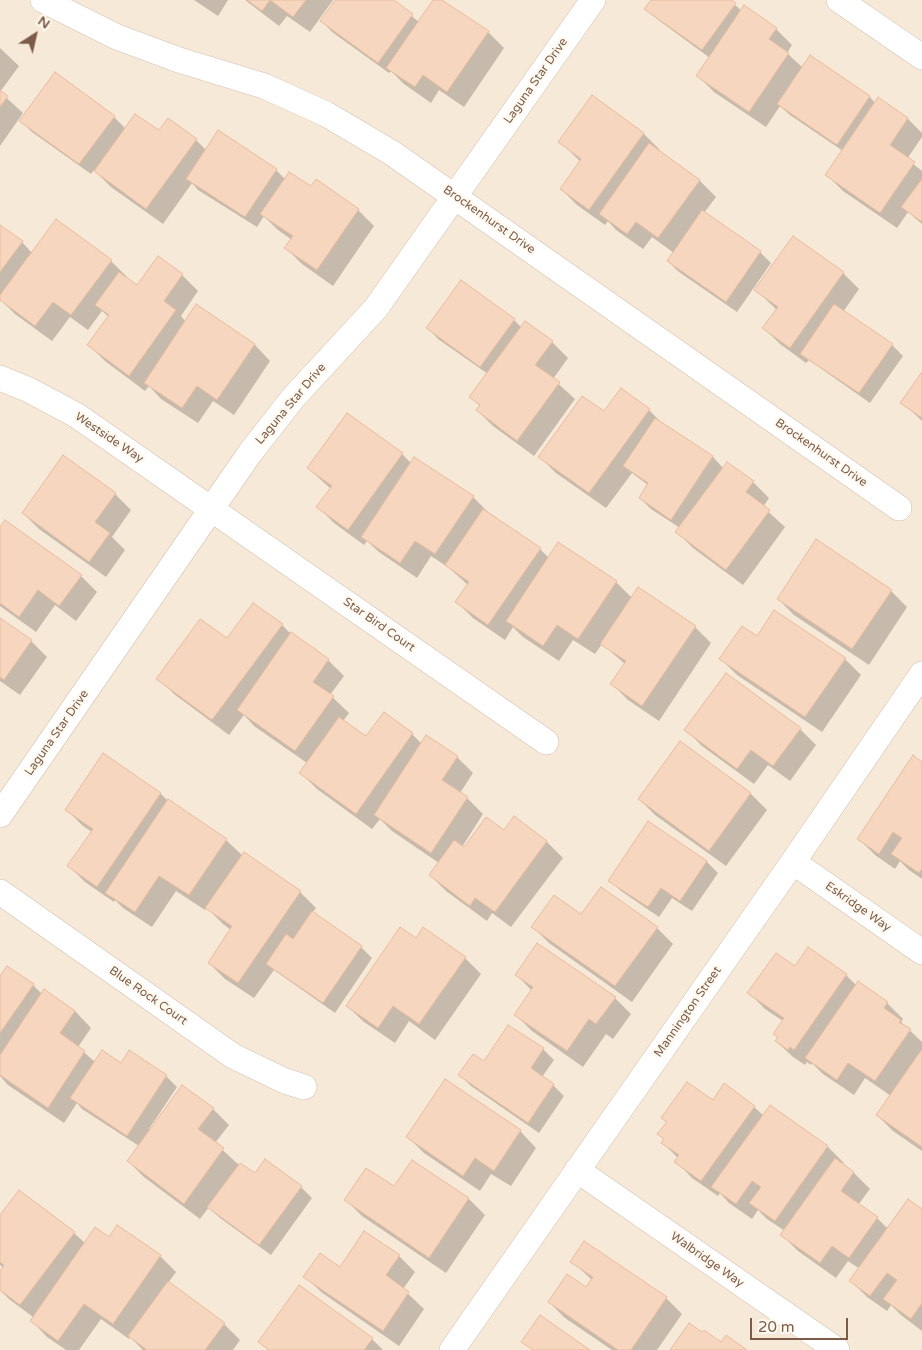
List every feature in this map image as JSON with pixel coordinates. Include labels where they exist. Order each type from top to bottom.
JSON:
[{"type":"street","name":"Brockenhurst Drive","points":[[43,0],[117,37],[179,60],[264,86],[326,114],[392,153],[899,508]]},
{"type":"street","name":"Laguna Star Drive","points":[[0,815],[250,454],[293,398],[376,308],[593,0]]},
{"type":"street","points":[[839,0],[922,57]]},
{"type":"street","name":"Westside Way","points":[[0,378],[30,390],[76,415],[212,508]]},
{"type":"street","name":"Star Bird Court","points":[[212,508],[546,742]]},
{"type":"street","name":"Mannington Street","points":[[452,1350],[922,674]]},
{"type":"street","name":"Eskridge Way","points":[[793,862],[922,952]]},
{"type":"street","name":"Blue Rock Court","points":[[0,892],[233,1056],[304,1087]]},
{"type":"street","name":"Walbridge Way","points":[[577,1170],[837,1350]]},
{"type":"shaded area","points":[[0,0],[922,0],[922,1350],[0,1350]]},
{"type":"building","points":[[247,0],[270,0],[262,11]]},
{"type":"building","points":[[270,0],[306,0],[293,17]]},
{"type":"building","points":[[335,0],[394,0],[413,14],[378,63],[320,21]]},
{"type":"building","points":[[433,0],[442,0],[489,31],[447,92],[423,75],[415,87],[386,68]]},
{"type":"building","points":[[651,0],[731,0],[736,3],[702,50],[644,9]]},
{"type":"building","points":[[744,5],[777,28],[769,39],[789,53],[749,112],[696,76]]},
{"type":"building","points":[[810,55],[870,96],[837,145],[777,104]]},
{"type":"building","points":[[55,72],[115,116],[79,164],[19,121]]},
{"type":"building","points":[[0,90],[8,96],[0,107]]},
{"type":"building","points":[[592,95],[644,133],[589,210],[560,189],[581,159],[558,142]]},
{"type":"building","points":[[878,97],[908,118],[890,145],[915,162],[880,213],[825,175]]},
{"type":"building","points":[[135,114],[159,130],[168,118],[197,139],[146,209],[94,171]]},
{"type":"building","points":[[218,130],[277,169],[245,217],[186,179]]},
{"type":"building","points":[[649,143],[700,180],[658,238],[636,222],[627,234],[599,214]]},
{"type":"building","points":[[289,172],[311,186],[316,179],[359,209],[317,270],[284,248],[293,236],[260,214]]},
{"type":"building","points":[[922,179],[922,222],[901,207]]},
{"type":"building","points":[[702,210],[761,251],[726,302],[667,261]]},
{"type":"building","points":[[56,219],[112,260],[71,315],[53,302],[35,326],[0,300],[0,295]]},
{"type":"building","points":[[0,225],[23,241],[0,272]]},
{"type":"building","points":[[793,236],[844,272],[790,348],[762,328],[778,307],[754,290]]},
{"type":"building","points":[[158,256],[183,274],[164,301],[176,310],[129,376],[87,345],[109,315],[95,305],[119,272],[137,285]]},
{"type":"building","points":[[461,280],[515,319],[480,367],[426,328]]},
{"type":"building","points":[[196,304],[255,344],[217,400],[197,386],[182,408],[144,383]]},
{"type":"building","points":[[834,304],[893,344],[859,393],[800,354]]},
{"type":"building","points":[[525,321],[553,341],[535,365],[560,382],[517,441],[476,410],[480,405],[469,397]]},
{"type":"building","points":[[922,372],[922,418],[900,403]]},
{"type":"building","points":[[621,388],[650,409],[589,493],[538,457],[582,396],[604,411]]},
{"type":"building","points":[[347,413],[403,453],[348,530],[316,507],[332,486],[307,468]]},
{"type":"building","points":[[655,418],[713,456],[671,520],[639,498],[648,483],[623,466]]},
{"type":"building","points":[[63,455],[116,493],[95,522],[110,533],[89,562],[22,513]]},
{"type":"building","points":[[414,457],[474,496],[435,554],[415,541],[400,563],[361,537]]},
{"type":"building","points":[[727,462],[754,481],[746,492],[770,510],[726,570],[675,532]]},
{"type":"building","points":[[483,509],[541,548],[488,625],[455,602],[469,582],[445,565]]},
{"type":"building","points":[[5,520],[82,575],[59,606],[38,590],[19,617],[0,603],[0,527]]},
{"type":"building","points":[[816,539],[892,590],[852,649],[777,599]]},
{"type":"building","points":[[558,542],[617,581],[578,639],[557,625],[543,646],[506,621]]},
{"type":"building","points":[[638,587],[696,626],[642,706],[610,684],[626,661],[600,644]]},
{"type":"building","points":[[253,603],[283,624],[212,720],[156,679],[200,619],[227,638]]},
{"type":"building","points":[[774,610],[846,658],[805,717],[719,659],[742,626],[757,636]]},
{"type":"building","points":[[0,618],[32,640],[4,680],[0,677]]},
{"type":"building","points":[[291,632],[329,659],[313,682],[334,696],[295,751],[237,710]]},
{"type":"building","points":[[726,673],[801,728],[773,766],[751,750],[737,769],[684,730]]},
{"type":"building","points":[[384,712],[413,733],[356,814],[299,773],[339,717],[366,736]]},
{"type":"building","points":[[426,735],[458,756],[442,780],[468,797],[431,853],[374,815]]},
{"type":"building","points":[[680,741],[751,793],[709,851],[638,799]]},
{"type":"building","points":[[103,753],[161,793],[97,887],[67,866],[93,829],[65,810]]},
{"type":"building","points":[[913,755],[922,762],[922,869],[919,873],[891,854],[902,838],[893,832],[879,854],[857,839]]},
{"type":"building","points":[[168,799],[227,839],[189,895],[159,876],[135,912],[105,893]]},
{"type":"building","points":[[514,816],[547,841],[495,912],[475,898],[470,906],[429,875],[454,840],[464,847],[486,817],[504,830]]},
{"type":"building","points":[[648,821],[707,861],[680,901],[661,888],[648,907],[608,881]]},
{"type":"building","points":[[244,852],[301,891],[238,983],[208,963],[232,926],[205,908]]},
{"type":"building","points":[[601,887],[658,927],[615,986],[531,927],[554,895],[581,914]]},
{"type":"building","points":[[312,911],[362,946],[323,1003],[266,964],[286,934],[293,939]]},
{"type":"building","points":[[400,927],[416,938],[423,927],[466,957],[419,1024],[393,1006],[378,1028],[346,1006]]},
{"type":"building","points":[[537,943],[616,997],[596,1024],[589,1019],[567,1051],[514,1015],[533,987],[515,975]]},
{"type":"building","points":[[808,947],[847,974],[794,1050],[790,1047],[788,1050],[775,1041],[778,1037],[773,1034],[784,1018],[747,993],[776,953],[795,966]]},
{"type":"building","points":[[7,966],[34,984],[0,1033],[0,976]]},
{"type":"building","points":[[858,981],[888,1002],[884,1008],[901,1020],[899,1022],[911,1029],[875,1081],[848,1063],[837,1080],[805,1058]]},
{"type":"building","points":[[44,989],[75,1011],[60,1033],[85,1051],[48,1108],[0,1075],[0,1055]]},
{"type":"building","points":[[508,1025],[544,1048],[531,1068],[554,1084],[528,1123],[458,1075],[473,1054],[484,1061]]},
{"type":"building","points":[[922,1049],[922,1147],[876,1115]]},
{"type":"building","points":[[102,1050],[121,1063],[129,1050],[167,1075],[127,1136],[70,1098]]},
{"type":"building","points":[[445,1079],[521,1130],[494,1171],[475,1158],[463,1176],[406,1137]]},
{"type":"building","points":[[687,1082],[713,1100],[724,1083],[755,1106],[701,1181],[674,1162],[679,1155],[661,1143],[664,1139],[657,1134],[667,1122],[661,1118]]},
{"type":"building","points":[[182,1085],[214,1108],[198,1129],[224,1148],[184,1204],[127,1161]]},
{"type":"building","points":[[770,1105],[828,1146],[775,1221],[749,1203],[761,1187],[752,1181],[736,1204],[711,1187]]},
{"type":"building","points":[[835,1158],[854,1172],[841,1191],[878,1217],[849,1258],[832,1246],[820,1263],[780,1235]]},
{"type":"building","points":[[265,1159],[302,1186],[259,1245],[207,1207],[240,1163],[255,1173]]},
{"type":"building","points":[[412,1160],[469,1198],[429,1258],[344,1200],[366,1168],[394,1186]]},
{"type":"building","points":[[19,1190],[75,1232],[20,1305],[0,1290],[0,1271],[4,1265],[0,1262],[0,1215]]},
{"type":"building","points":[[908,1199],[922,1209],[922,1303],[911,1319],[883,1299],[897,1280],[887,1273],[870,1296],[849,1281]]},
{"type":"building","points":[[117,1225],[161,1255],[113,1324],[84,1304],[58,1341],[30,1321],[95,1227],[109,1237]]},
{"type":"building","points":[[364,1231],[400,1255],[386,1275],[409,1292],[383,1331],[303,1277],[320,1253],[340,1267]]},
{"type":"building","points":[[584,1241],[667,1297],[631,1350],[618,1350],[548,1302],[567,1274],[586,1287],[593,1277],[570,1262]]},
{"type":"building","points":[[168,1281],[225,1323],[205,1350],[147,1350],[128,1336]]},
{"type":"building","points":[[299,1285],[373,1338],[364,1350],[269,1350],[258,1342]]},
{"type":"building","points":[[540,1315],[590,1350],[533,1350],[521,1342]]},
{"type":"building","points":[[689,1323],[702,1332],[704,1330],[721,1342],[726,1335],[747,1350],[670,1350]]}]
